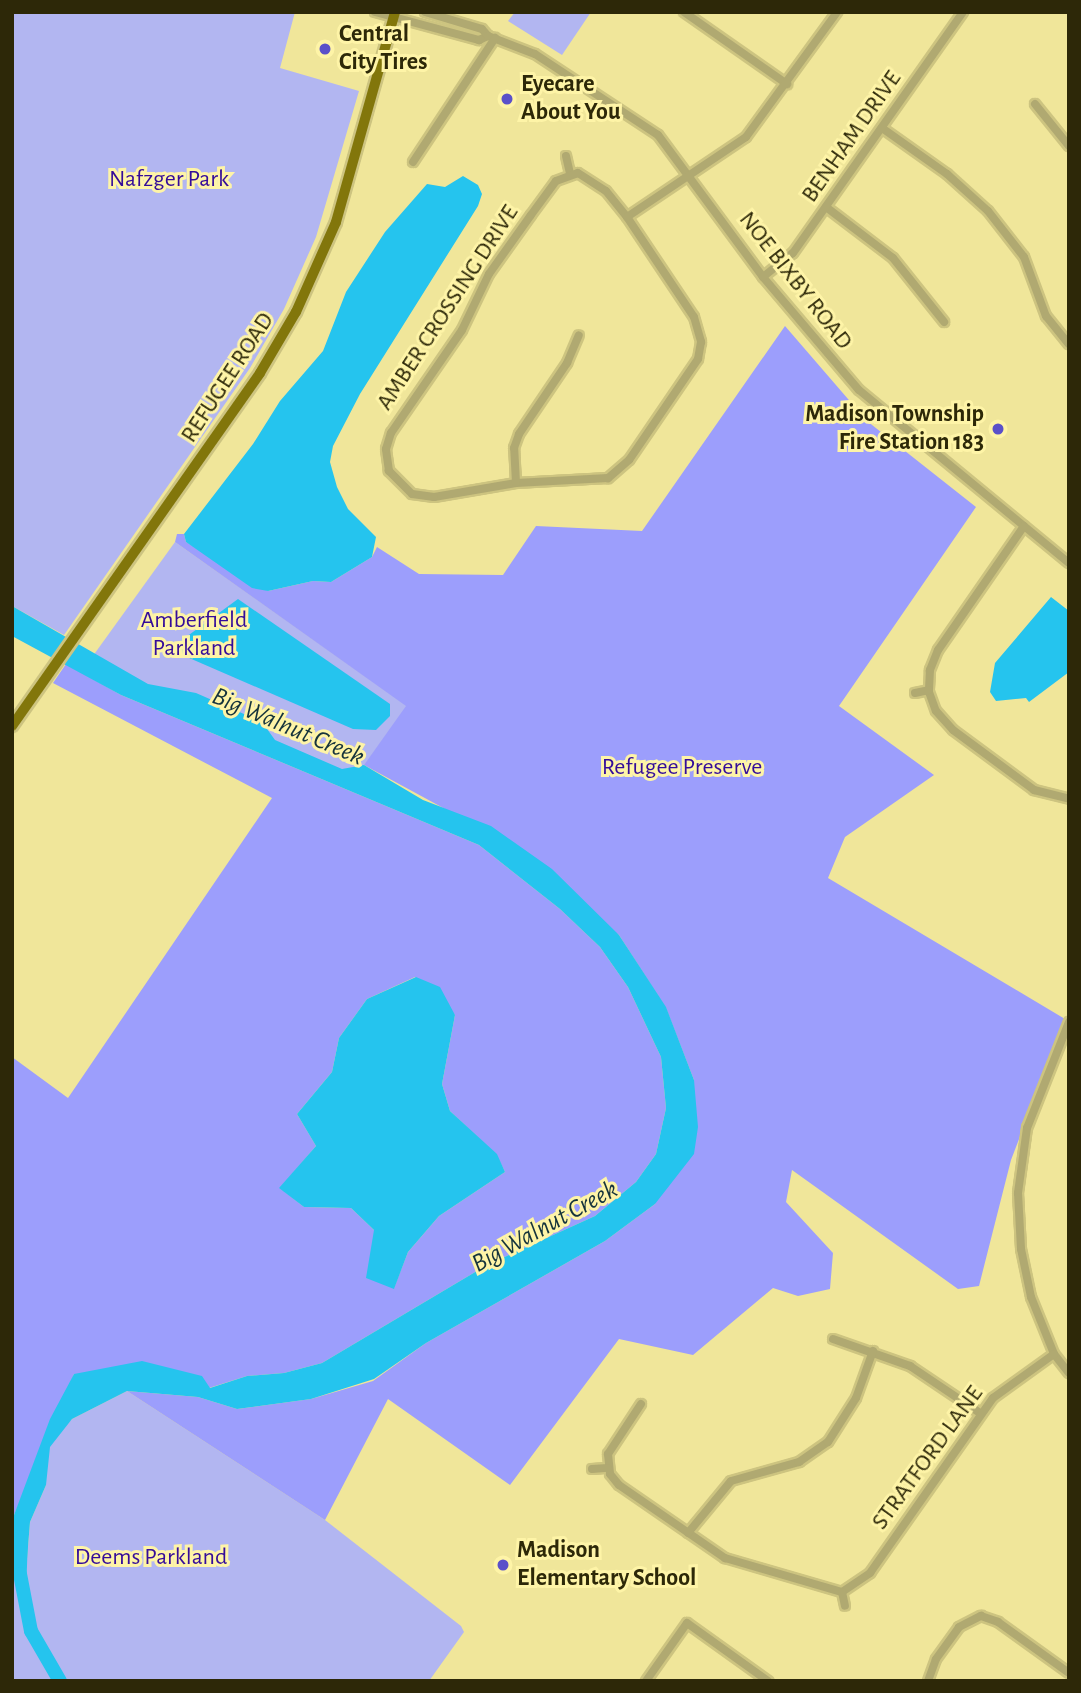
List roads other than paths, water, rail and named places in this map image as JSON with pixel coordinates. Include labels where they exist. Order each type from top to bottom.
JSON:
[{"type":"main road","name":"REFUGEE ROAD","points":[[12,726],[260,373],[307,292],[342,204],[394,15]]},
{"type":"street","name":"NOE BIXBY ROAD","points":[[375,12],[479,40],[492,37]]},
{"type":"street","name":"NOE BIXBY ROAD","points":[[425,12],[482,29],[492,37],[535,54],[635,117],[664,140],[763,277],[874,405],[1069,563]]},
{"type":"street","points":[[684,12],[787,84]]},
{"type":"street","points":[[627,217],[746,137],[837,12]]},
{"type":"street","name":"BENHAM DRIVE","points":[[763,277],[793,253],[963,12]]},
{"type":"street","points":[[413,162],[492,37]]},
{"type":"street","points":[[1035,104],[1069,146]]},
{"type":"street","points":[[882,128],[947,174],[988,211],[1024,257],[1046,316],[1069,344]]},
{"type":"street","points":[[566,156],[570,174],[588,177],[627,217],[694,317],[700,351],[636,450],[613,474],[596,482],[516,483],[516,442],[567,363],[579,335]]},
{"type":"street","name":"AMBER CROSSING DRIVE","points":[[516,483],[425,497],[405,490],[392,476],[386,453],[391,433],[462,330],[489,274],[549,190],[570,174]]},
{"type":"street","points":[[826,207],[893,258],[944,322]]},
{"type":"street","points":[[1024,526],[938,650],[930,670],[929,690],[936,711],[953,730],[1034,790],[1069,799]]},
{"type":"street","points":[[915,693],[929,690]]},
{"type":"street","points":[[1069,1022],[1027,1128],[1018,1182],[1026,1280],[1054,1353],[1069,1373]]},
{"type":"street","points":[[832,1339],[910,1366],[980,1413]]},
{"type":"street","points":[[688,1533],[731,1481],[799,1462],[828,1442],[852,1406],[873,1351]]},
{"type":"street","name":"STRATFORD LANE","points":[[842,1592],[870,1573],[980,1413],[1013,1379],[1054,1353]]},
{"type":"street","points":[[641,1404],[610,1448],[608,1468],[619,1485],[737,1563],[842,1592],[845,1606]]},
{"type":"street","points":[[592,1469],[608,1468]]},
{"type":"street","points":[[928,1681],[936,1659],[973,1617],[974,1606]]},
{"type":"street","points":[[973,1617],[998,1622],[1069,1673]]},
{"type":"street","points":[[646,1681],[687,1623],[768,1681]]},
{"type":"waterway","name":"Big Walnut Creek","points":[[21,1537],[20,1574],[31,1631],[60,1681]]},
{"type":"place","name":"Central City Tires","points":[[325,49]]},
{"type":"place","name":"Eyecare About You","points":[[507,99]]},
{"type":"place","name":"Madison Township Fire Station 183","points":[[998,429]]},
{"type":"place","name":"Madison Elementary School","points":[[503,1565]]},
{"type":"park label","name":"Nafzger Park","points":[[169,180]]},
{"type":"park label","name":"Amberfield Parkland","points":[[194,635]]},
{"type":"park label","name":"Refugee Preserve","points":[[682,768]]},
{"type":"park label","name":"Deems Parkland","points":[[151,1558]]}]
